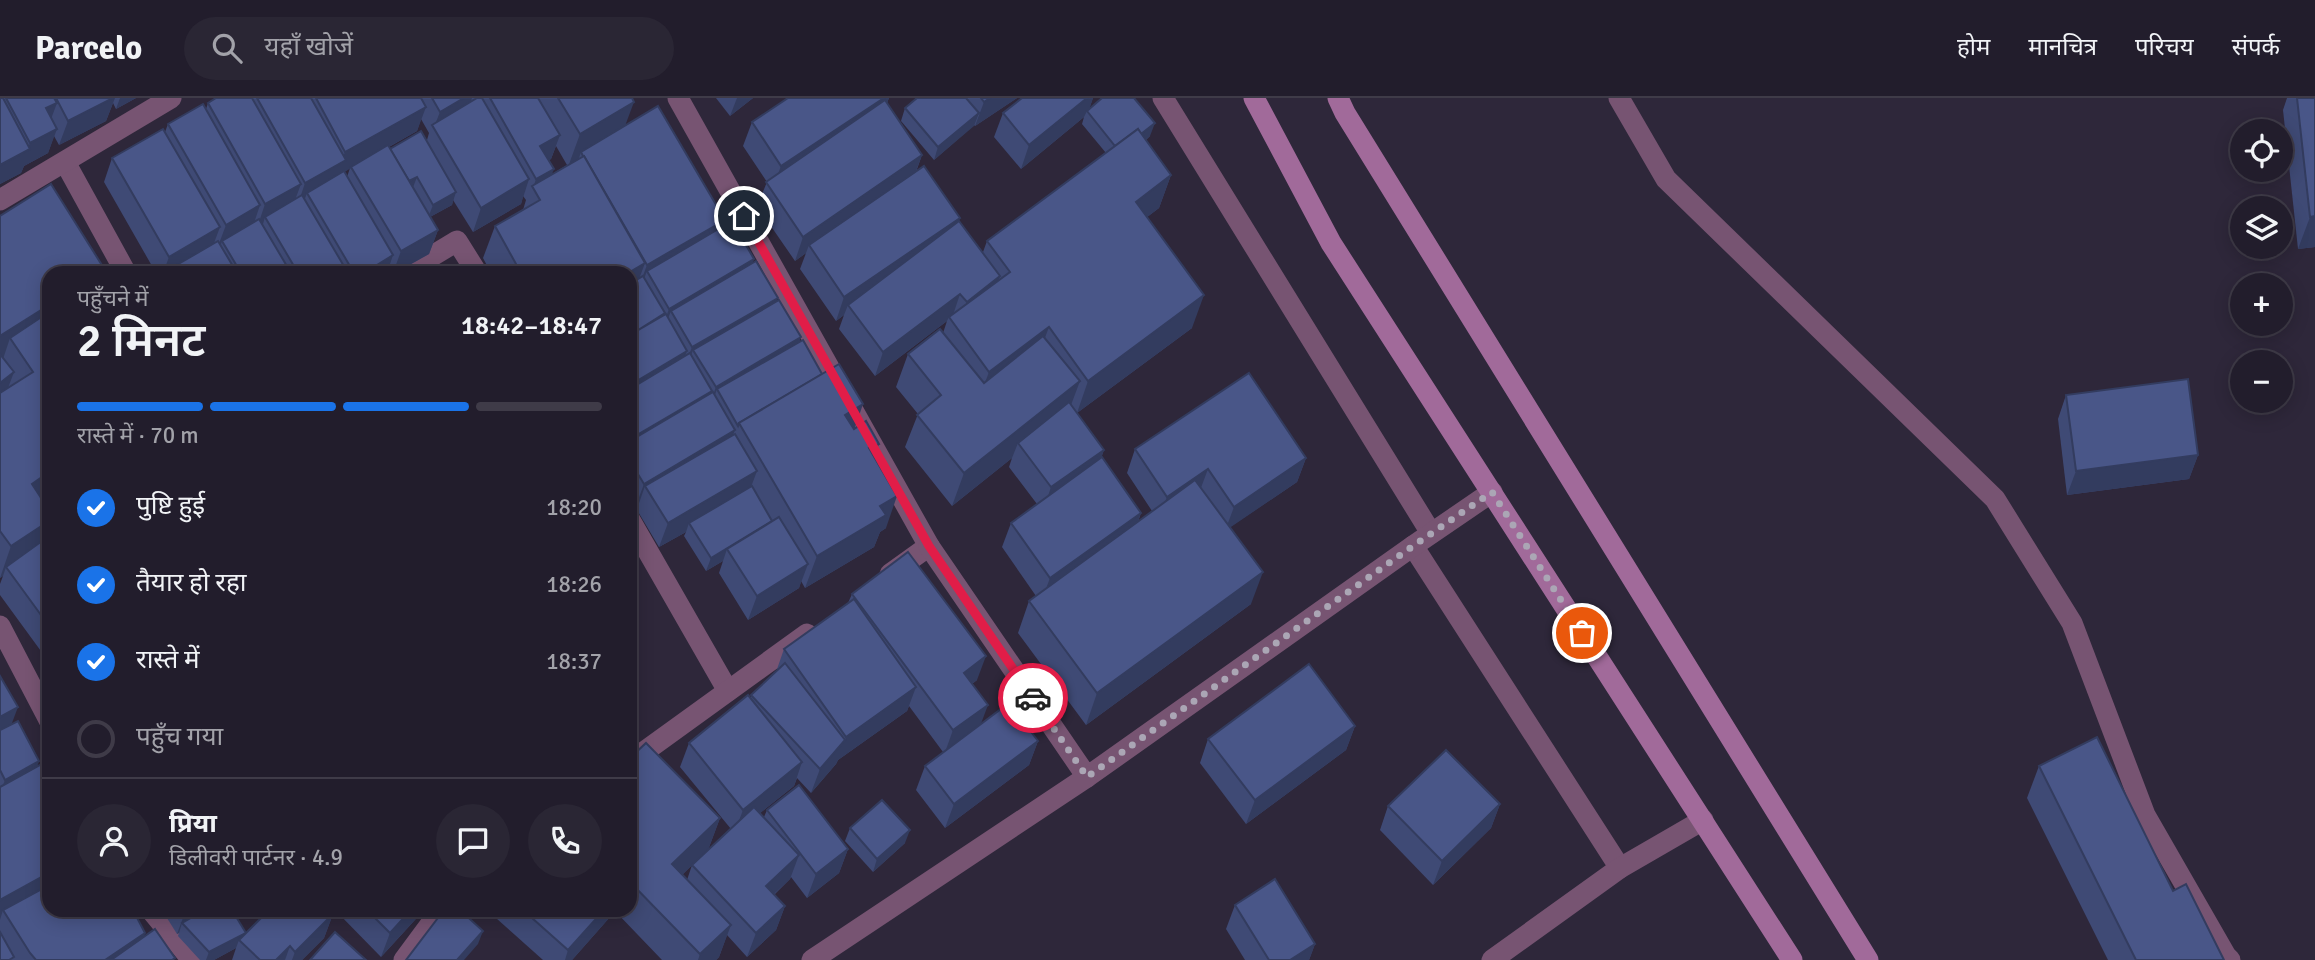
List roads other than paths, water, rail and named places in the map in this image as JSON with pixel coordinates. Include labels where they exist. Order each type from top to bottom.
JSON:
[{"type":"main road","points":[[1254,98],[1331,243],[1792,960]]},
{"type":"main road","points":[[1338,98],[1868,960]]},
{"type":"street","points":[[0,200],[171,98]]},
{"type":"street","points":[[678,98],[929,546],[1087,777]]},
{"type":"street","points":[[1163,98],[1431,533]]},
{"type":"street","points":[[1619,98],[1666,179],[1995,499],[2072,623],[2145,815],[2230,960]]},
{"type":"street","points":[[65,162],[122,266]]},
{"type":"street","points":[[416,266],[457,241],[473,266]]},
{"type":"street","points":[[812,960],[1087,777],[1492,492]]},
{"type":"street","points":[[637,532],[729,691]]},
{"type":"street","points":[[873,586],[929,546]]},
{"type":"street","points":[[1413,546],[1620,868]]},
{"type":"street","points":[[637,757],[829,619]]},
{"type":"street","points":[[0,626],[42,707]]},
{"type":"street","points":[[1492,960],[1620,868],[1703,820]]},
{"type":"street","points":[[157,917],[192,960]]},
{"type":"street","points":[[404,960],[436,917]]}]
